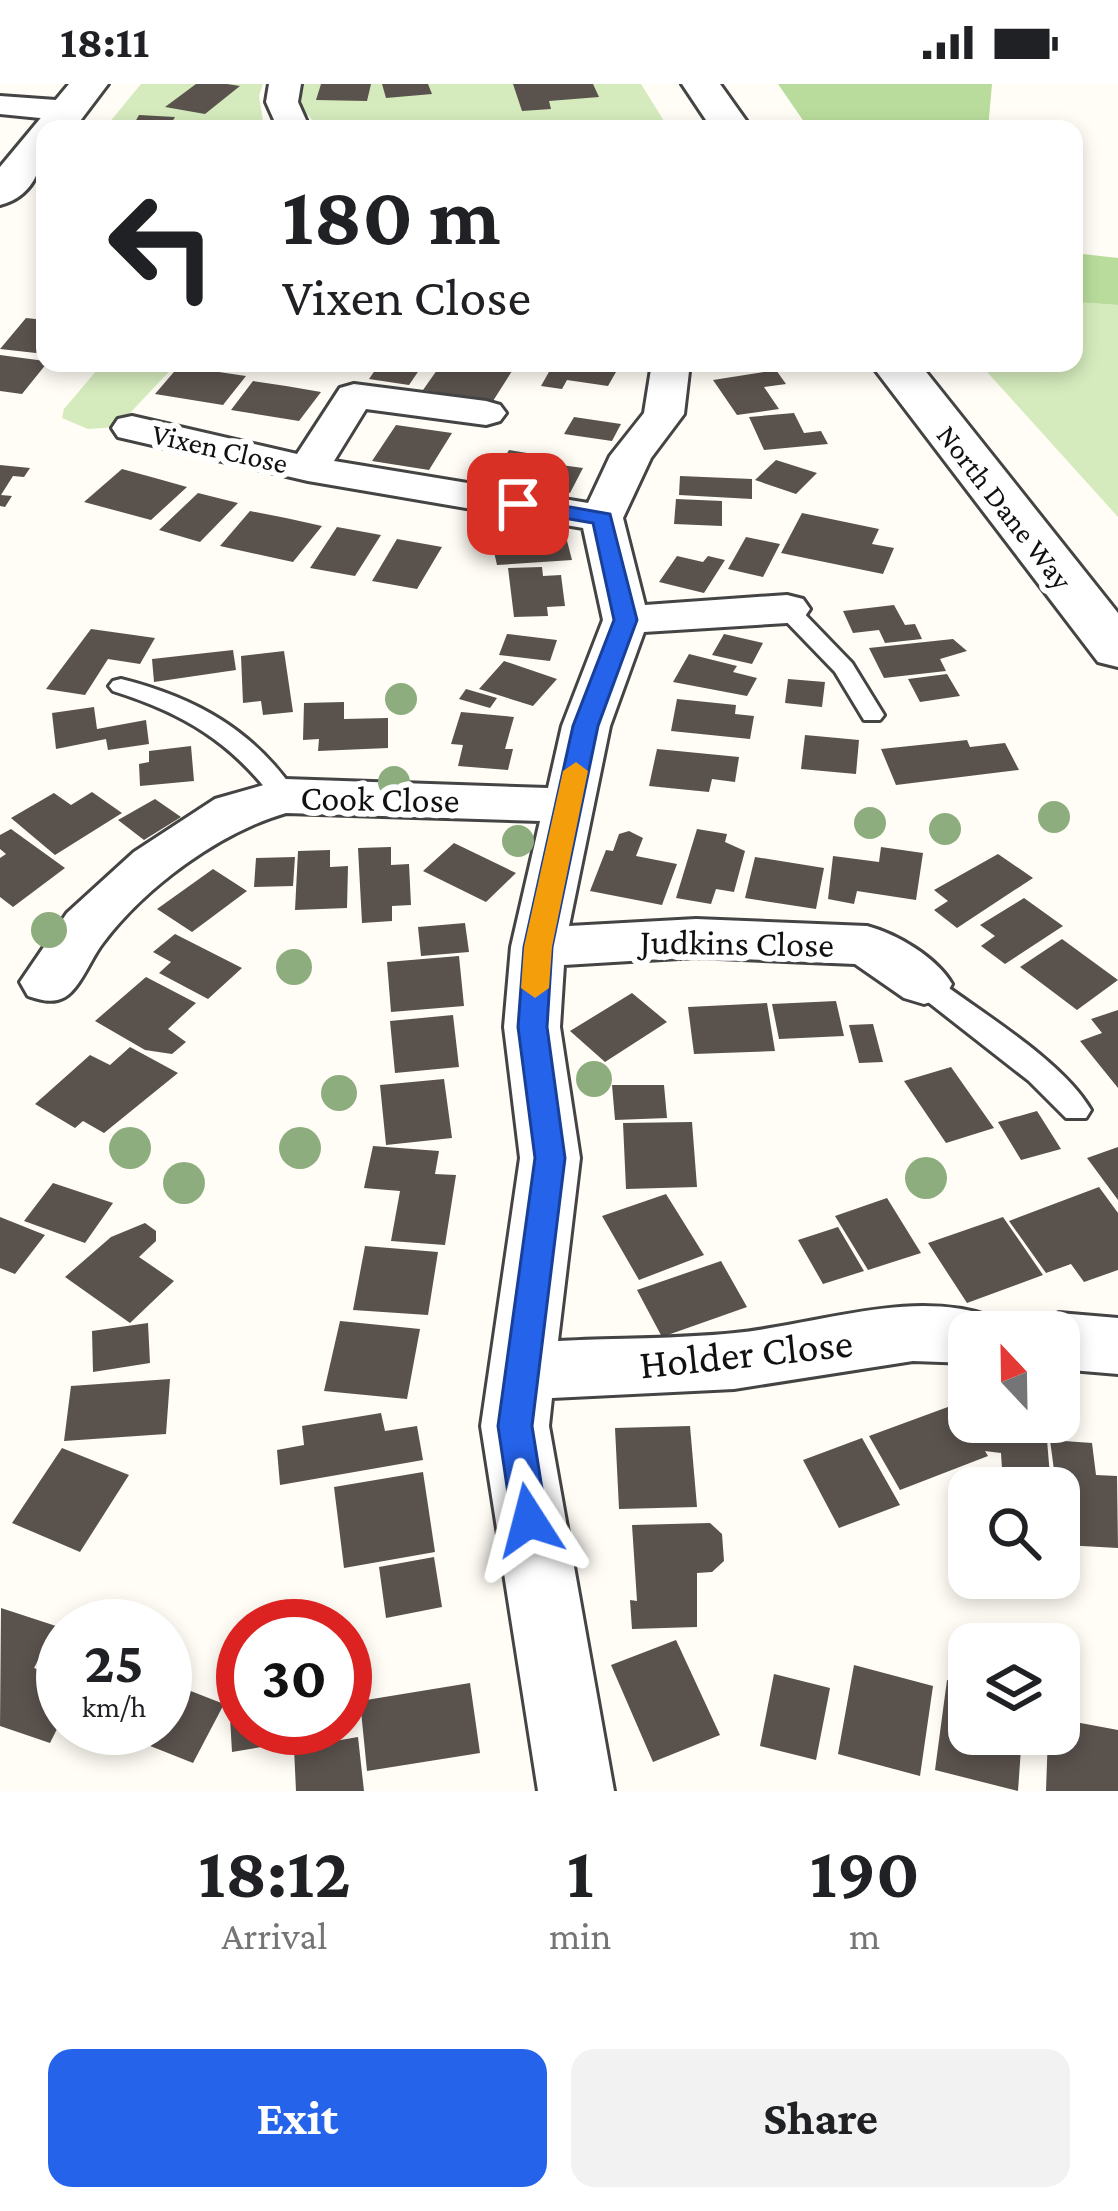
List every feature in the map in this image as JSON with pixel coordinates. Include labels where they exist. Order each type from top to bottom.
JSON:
[{"type":"street","points":[[285,84],[285,120]]},
{"type":"street","points":[[701,84],[725,120]]},
{"type":"street","points":[[0,104],[65,116]]},
{"type":"street","points":[[0,193],[36,150]]},
{"type":"street","points":[[576,1791],[515,1426],[550,1158],[532,1027],[538,947],[586,726],[626,620],[602,518],[631,456],[664,414],[670,372]]},
{"type":"street","name":"North Dane Way","points":[[901,372],[1118,650]]},
{"type":"street","name":"Vixen Close","points":[[308,469],[354,396],[487,413]]},
{"type":"street","name":"Vixen Close","points":[[132,428],[308,469],[602,518]]},
{"type":"street","points":[[626,620],[787,609]]},
{"type":"street","name":"Cook Close","points":[[48,982],[86,926],[152,865],[233,811],[285,796],[568,805]]},
{"type":"street","name":"Judkins Close","points":[[538,947],[697,938],[867,945],[924,984]]},
{"type":"street","name":"Holder Close","points":[[524,1371],[734,1361],[913,1334],[948,1335]]},
{"type":"street","points":[[1080,1343],[1118,1346]]},
{"type":"lane","points":[[787,609],[844,668],[872,715]]},
{"type":"lane","points":[[121,686],[179,703],[213,720],[241,739],[285,796]]},
{"type":"lane","points":[[924,984],[1039,1073],[1076,1110]]},
{"type":"green space","points":[[141,84],[263,84],[259,96],[263,120],[111,120]]},
{"type":"green space","points":[[303,84],[641,84],[663,120],[312,120],[301,107]]},
{"type":"green space","points":[[778,84],[992,84],[989,120],[803,120]]},
{"type":"green space","points":[[1083,254],[1118,258],[1118,305],[1083,303]]},
{"type":"green space","points":[[1083,303],[1118,305],[1118,517],[987,372],[1083,372]]},
{"type":"green space","points":[[95,372],[169,372],[117,427],[88,429],[62,418],[64,409]]},
{"type":"building","points":[[196,84],[240,86],[205,114],[165,107]]},
{"type":"building","points":[[321,84],[371,84],[367,101],[316,100]]},
{"type":"building","points":[[382,84],[428,84],[432,94],[386,98]]},
{"type":"building","points":[[513,84],[593,84],[599,97],[549,101],[551,109],[522,111]]},
{"type":"building","points":[[139,115],[175,117],[173,120],[136,120]]},
{"type":"building","points":[[26,318],[36,319],[36,353],[0,349]]},
{"type":"building","points":[[0,355],[36,360],[40,372],[22,394],[0,391]]},
{"type":"building","points":[[174,372],[246,376],[223,405],[155,394]]},
{"type":"building","points":[[374,372],[418,372],[409,385],[369,379]]},
{"type":"building","points":[[436,372],[511,372],[493,401],[423,390]]},
{"type":"building","points":[[549,372],[616,372],[608,386],[567,380],[562,389],[541,386]]},
{"type":"building","points":[[777,372],[786,384],[764,387],[779,409],[737,415],[713,380]]},
{"type":"building","points":[[253,381],[321,392],[299,421],[231,410]]},
{"type":"building","points":[[794,413],[804,433],[821,431],[828,444],[764,450],[749,417]]},
{"type":"building","points":[[574,417],[621,424],[612,441],[564,434]]},
{"type":"building","points":[[396,425],[452,433],[429,470],[372,461]]},
{"type":"building","points":[[509,450],[539,455],[528,473],[498,468]]},
{"type":"building","points":[[776,460],[817,473],[796,494],[755,480]]},
{"type":"building","points":[[539,462],[583,468],[570,493],[525,485]]},
{"type":"building","points":[[0,465],[30,468],[24,477],[13,476],[1,495],[12,496],[5,507],[0,506]]},
{"type":"building","points":[[122,469],[187,487],[151,520],[84,502]]},
{"type":"building","points":[[680,476],[752,479],[752,499],[679,495]]},
{"type":"building","points":[[198,493],[238,503],[200,542],[159,530]]},
{"type":"building","points":[[676,499],[722,501],[722,526],[674,524]]},
{"type":"building","points":[[250,511],[322,526],[293,562],[220,546]]},
{"type":"building","points":[[802,513],[879,529],[872,544],[894,548],[883,574],[781,553]]},
{"type":"building","points":[[337,527],[381,535],[355,576],[310,568]]},
{"type":"building","points":[[565,533],[572,560],[497,565],[492,543]]},
{"type":"building","points":[[746,537],[780,544],[763,577],[728,569]]},
{"type":"building","points":[[397,539],[442,547],[417,589],[372,581]]},
{"type":"building","points":[[677,556],[703,562],[708,556],[725,560],[704,593],[659,582]]},
{"type":"building","points":[[542,567],[543,576],[561,575],[565,606],[547,607],[548,616],[514,617],[508,568]]},
{"type":"building","points":[[894,605],[905,625],[915,624],[922,639],[885,643],[879,630],[853,633],[843,611]]},
{"type":"building","points":[[91,629],[155,638],[140,664],[108,659],[85,695],[46,689]]},
{"type":"building","points":[[507,634],[557,640],[550,661],[499,655]]},
{"type":"building","points":[[724,634],[763,643],[752,664],[712,655]]},
{"type":"building","points":[[953,639],[967,651],[940,659],[946,671],[884,678],[869,648]]},
{"type":"building","points":[[233,650],[236,670],[154,682],[152,659]]},
{"type":"building","points":[[284,651],[293,712],[263,715],[261,701],[243,703],[241,656]]},
{"type":"building","points":[[689,654],[737,666],[733,672],[757,678],[747,696],[673,682]]},
{"type":"building","points":[[504,661],[557,679],[533,706],[479,689]]},
{"type":"building","points":[[947,674],[960,696],[920,702],[908,679]]},
{"type":"building","points":[[788,679],[825,682],[822,707],[785,703]]},
{"type":"building","points":[[466,689],[497,698],[490,708],[459,699]]},
{"type":"building","points":[[677,699],[736,705],[735,714],[754,716],[750,739],[671,731]]},
{"type":"building","points":[[344,702],[344,719],[388,718],[388,748],[318,751],[319,739],[303,740],[304,703]]},
{"type":"building","points":[[94,707],[97,729],[146,720],[149,744],[108,750],[106,739],[56,749],[52,713]]},
{"type":"building","points":[[461,712],[514,717],[505,749],[513,749],[508,770],[458,766],[463,745],[451,744]]},
{"type":"building","points":[[805,735],[859,740],[856,774],[801,769]]},
{"type":"building","points":[[967,740],[970,747],[1005,743],[1019,770],[896,785],[881,749]]},
{"type":"building","points":[[191,746],[194,781],[140,786],[139,764],[149,762],[149,751]]},
{"type":"building","points":[[657,749],[739,757],[735,782],[712,779],[709,792],[649,786]]},
{"type":"building","points":[[92,792],[122,813],[55,855],[11,818],[54,793],[71,805]]},
{"type":"building","points":[[155,799],[181,817],[144,840],[118,820]]},
{"type":"building","points":[[11,829],[65,868],[13,907],[0,897],[0,858],[6,854],[0,849],[0,835]]},
{"type":"building","points":[[697,829],[727,834],[725,842],[745,851],[734,892],[716,889],[711,904],[676,898]]},
{"type":"building","points":[[629,831],[643,838],[636,856],[677,864],[662,905],[590,891],[606,850],[613,851],[619,834]]},
{"type":"building","points":[[454,843],[516,873],[486,902],[423,871]]},
{"type":"building","points":[[391,847],[391,865],[409,864],[411,905],[392,906],[392,921],[362,923],[358,848]]},
{"type":"building","points":[[881,847],[923,853],[916,900],[857,891],[854,904],[828,899],[833,856],[879,862]]},
{"type":"building","points":[[330,850],[330,867],[348,866],[347,908],[295,910],[298,851]]},
{"type":"building","points":[[998,854],[1033,878],[957,928],[934,910],[948,901],[934,890]]},
{"type":"building","points":[[295,857],[293,886],[254,887],[256,858]]},
{"type":"building","points":[[755,857],[824,868],[816,909],[745,898]]},
{"type":"building","points":[[213,869],[247,891],[192,932],[157,909]]},
{"type":"building","points":[[1024,898],[1063,926],[1005,964],[981,946],[995,936],[980,925]]},
{"type":"building","points":[[465,923],[469,952],[421,956],[418,927]]},
{"type":"building","points":[[175,934],[242,968],[208,999],[159,973],[171,962],[153,952]]},
{"type":"building","points":[[1062,939],[1118,980],[1077,1010],[1020,967]]},
{"type":"building","points":[[459,956],[464,1006],[391,1012],[387,962]]},
{"type":"building","points":[[146,977],[196,1003],[168,1029],[186,1042],[172,1054],[145,1050],[95,1021]]},
{"type":"building","points":[[632,993],[667,1022],[605,1062],[570,1031]]},
{"type":"building","points":[[836,1001],[844,1036],[779,1039],[772,1004]]},
{"type":"building","points":[[767,1003],[775,1051],[694,1054],[688,1007]]},
{"type":"building","points":[[1118,1010],[1118,1088],[1080,1041],[1102,1033],[1091,1019]]},
{"type":"building","points":[[453,1015],[459,1067],[395,1073],[390,1021]]},
{"type":"building","points":[[873,1024],[883,1062],[859,1063],[849,1025]]},
{"type":"building","points":[[130,1047],[178,1073],[104,1133],[83,1121],[75,1128],[35,1104],[90,1055],[110,1065]]},
{"type":"building","points":[[951,1067],[994,1128],[946,1143],[904,1081]]},
{"type":"building","points":[[444,1079],[452,1138],[386,1145],[380,1085]]},
{"type":"building","points":[[612,1085],[664,1085],[667,1118],[615,1120]]},
{"type":"building","points":[[1037,1111],[1061,1149],[1021,1160],[998,1122]]},
{"type":"building","points":[[692,1122],[697,1187],[626,1189],[623,1123]]},
{"type":"building","points":[[373,1146],[439,1151],[435,1174],[456,1175],[445,1245],[391,1241],[400,1191],[364,1188]]},
{"type":"building","points":[[1118,1147],[1118,1200],[1087,1158]]},
{"type":"building","points":[[53,1183],[113,1203],[85,1243],[24,1221]]},
{"type":"building","points":[[1099,1187],[1118,1213],[1118,1270],[1084,1282],[1071,1264],[1046,1273],[1009,1221]]},
{"type":"building","points":[[666,1194],[704,1255],[639,1280],[602,1216]]},
{"type":"building","points":[[887,1198],[921,1253],[868,1270],[835,1216]]},
{"type":"building","points":[[0,1217],[45,1235],[15,1274],[0,1268]]},
{"type":"building","points":[[1003,1217],[1043,1275],[967,1303],[928,1243]]},
{"type":"building","points":[[145,1223],[156,1231],[156,1241],[139,1257],[174,1281],[130,1323],[65,1277],[111,1237]]},
{"type":"building","points":[[838,1227],[864,1271],[823,1284],[798,1240]]},
{"type":"building","points":[[365,1246],[438,1252],[428,1315],[353,1310]]},
{"type":"building","points":[[721,1261],[747,1307],[662,1337],[637,1290]]},
{"type":"building","points":[[340,1321],[420,1329],[407,1399],[324,1391]]},
{"type":"building","points":[[148,1323],[150,1363],[93,1372],[92,1331]]},
{"type":"building","points":[[170,1379],[166,1434],[64,1441],[71,1386]]},
{"type":"building","points":[[948,1407],[948,1443],[1047,1443],[1049,1467],[1002,1467],[1001,1453],[985,1451],[988,1456],[948,1467],[948,1471],[900,1490],[869,1436]]},
{"type":"building","points":[[381,1413],[385,1431],[417,1426],[423,1460],[280,1485],[277,1450],[304,1445],[302,1426]]},
{"type":"building","points":[[690,1426],[697,1507],[619,1509],[615,1428]]},
{"type":"building","points":[[862,1438],[900,1505],[839,1528],[803,1460]]},
{"type":"building","points":[[1050,1443],[1092,1443],[1096,1475],[1117,1476],[1118,1548],[1080,1546],[1080,1467],[1054,1467]]},
{"type":"building","points":[[62,1448],[129,1475],[80,1552],[12,1523]]},
{"type":"building","points":[[423,1472],[435,1552],[344,1568],[334,1487]]},
{"type":"building","points":[[710,1523],[722,1534],[724,1561],[712,1572],[697,1573],[697,1627],[632,1629],[630,1600],[637,1601],[632,1525]]},
{"type":"building","points":[[434,1557],[442,1607],[386,1618],[379,1567]]},
{"type":"building","points":[[1,1608],[36,1619],[36,1738],[0,1726]]},
{"type":"building","points":[[676,1640],[720,1735],[653,1762],[611,1665]]},
{"type":"building","points":[[854,1665],[933,1686],[920,1776],[838,1754]]},
{"type":"building","points":[[774,1674],[830,1688],[816,1760],[760,1746]]},
{"type":"building","points":[[947,1680],[948,1755],[1021,1755],[1018,1791],[935,1770]]},
{"type":"building","points":[[470,1683],[480,1753],[367,1771],[365,1755],[372,1755],[372,1699]]},
{"type":"building","points":[[192,1692],[216,1701],[216,1719],[193,1763],[173,1755],[192,1755]]},
{"type":"building","points":[[1080,1723],[1118,1730],[1118,1791],[1046,1791],[1047,1755],[1080,1755]]},
{"type":"building","points":[[294,1755],[360,1755],[364,1791],[296,1791]]},
{"type":"slow traffic","points":[[535,988],[538,947],[576,771]]},
{"type":"route","points":[[518,504],[602,518],[626,620],[617,655],[586,726],[538,947],[532,1027],[550,1158],[515,1426],[529,1520]]}]
